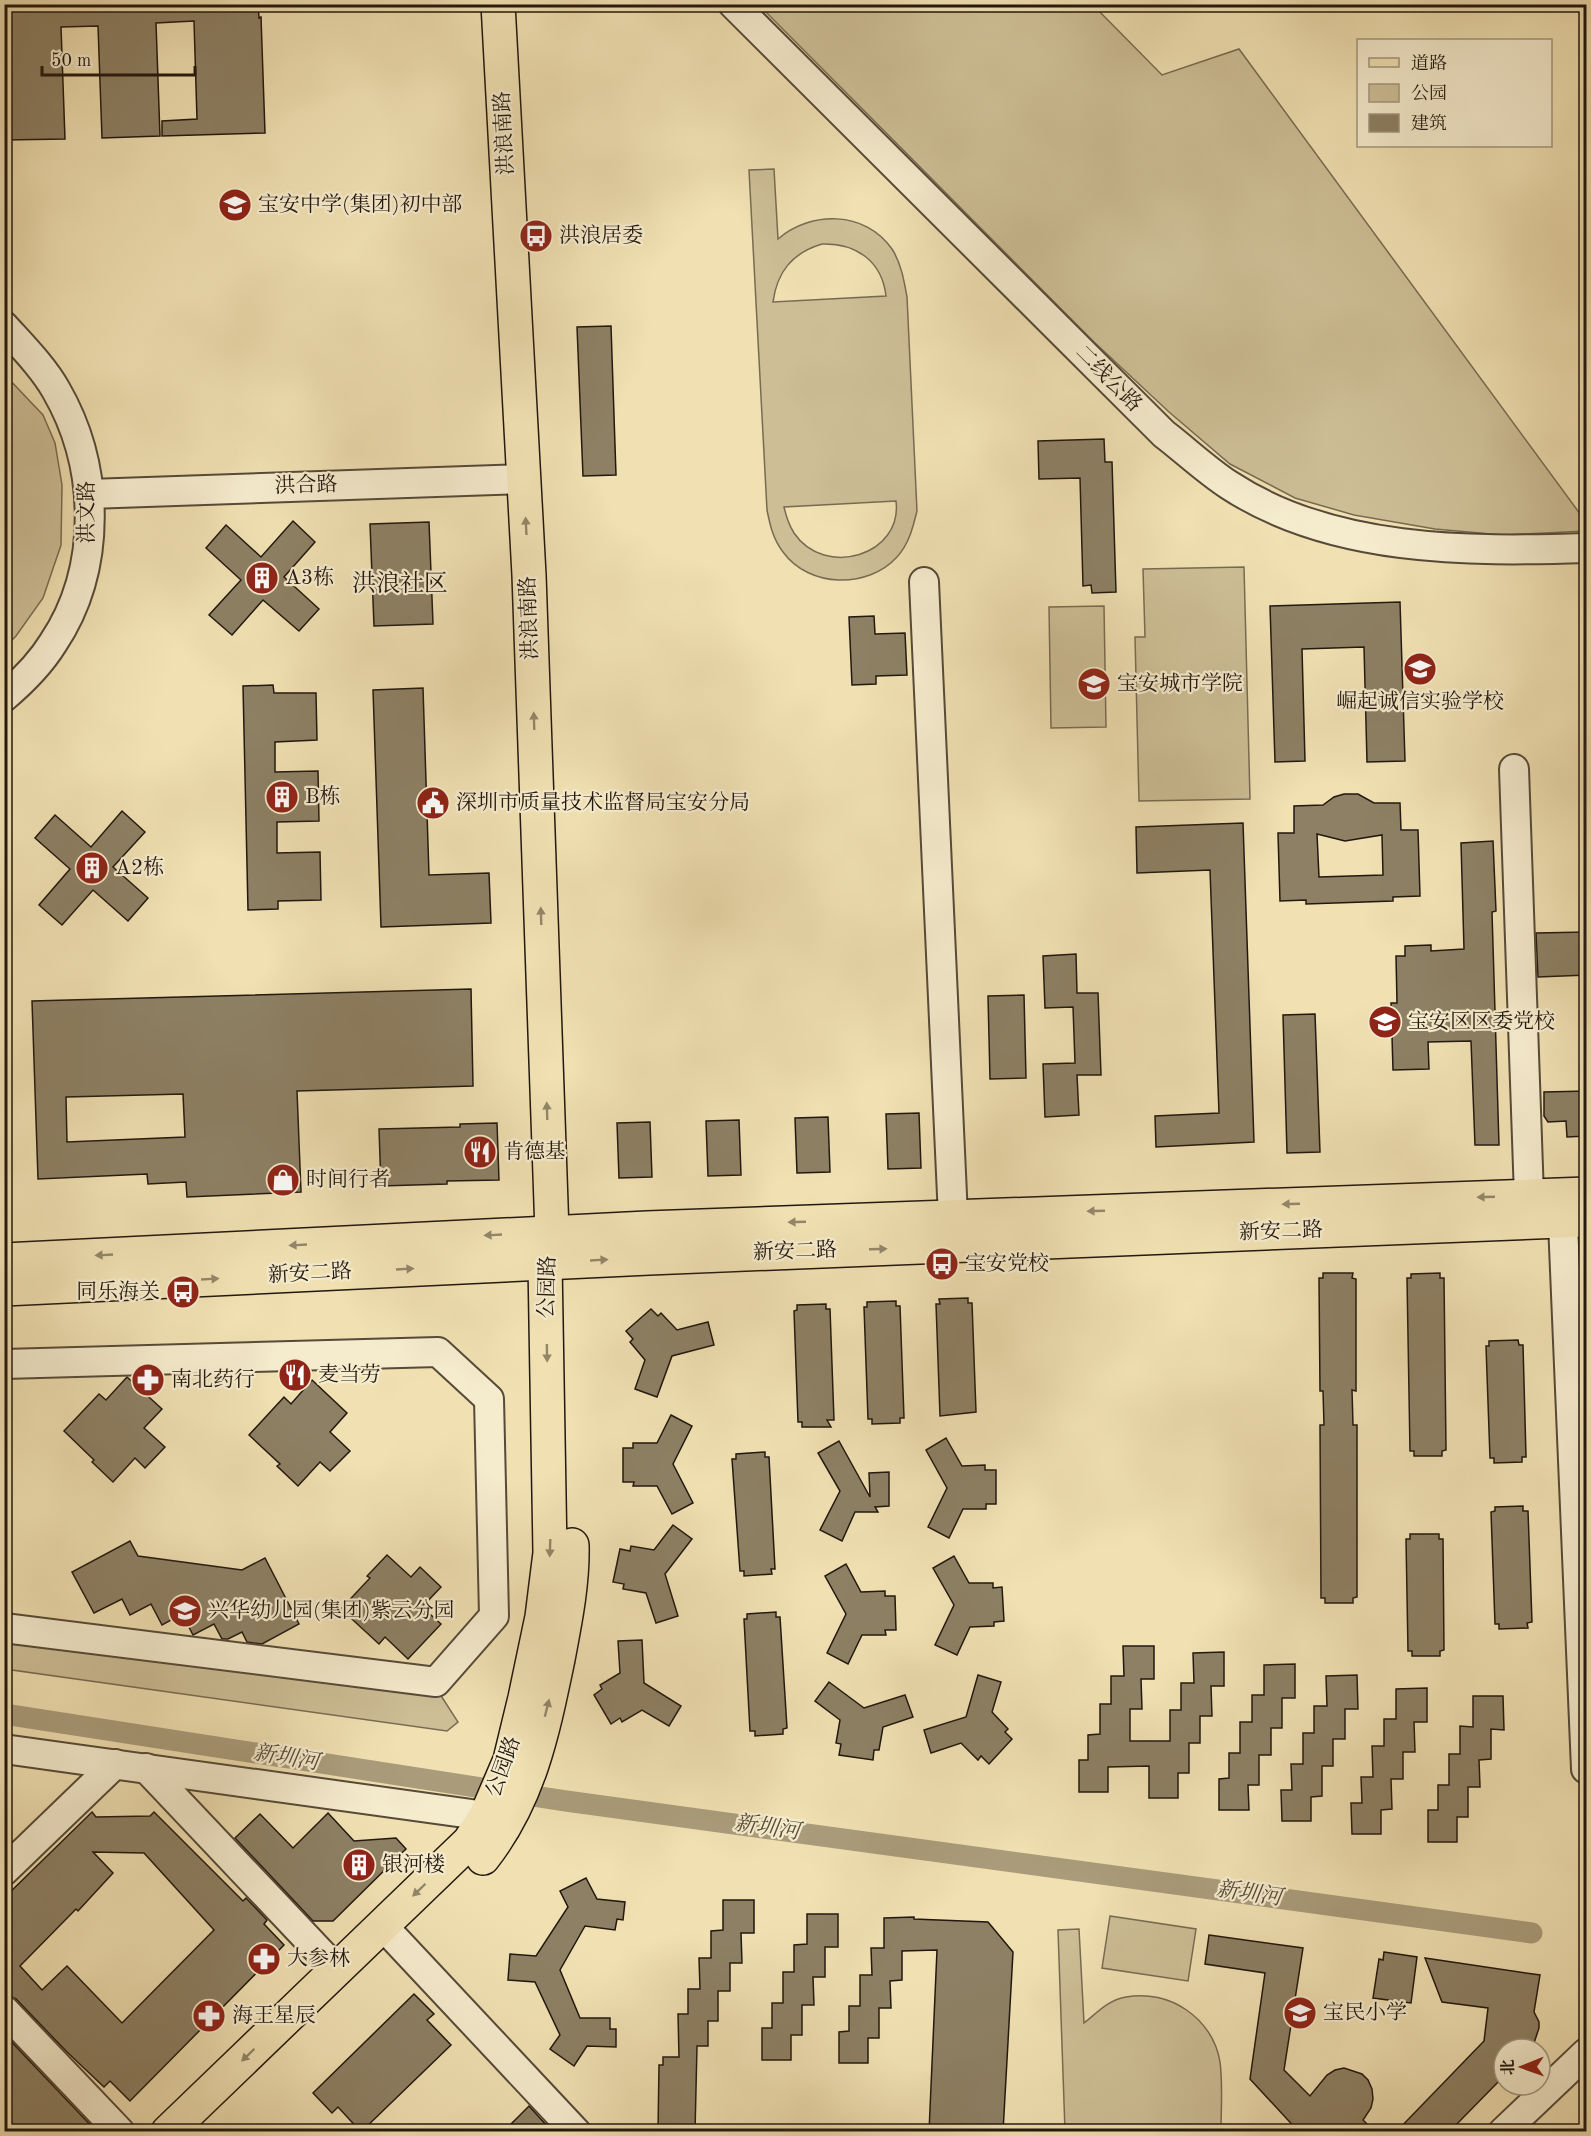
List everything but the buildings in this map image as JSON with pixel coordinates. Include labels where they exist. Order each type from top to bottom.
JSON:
[{"type":"main road","name":"洪浪南路","points":[[498,4],[529,587],[555,1252]]},
{"type":"main road","name":"新安二路","points":[[4,1260],[555,1252],[953,1217],[1528,1196],[1574,1207]]},
{"type":"main road","name":"新安二路","points":[[4,1288],[555,1252],[1574,1207]]},
{"type":"main road","name":"公园路","points":[[200,2132],[390,1933],[469,1842],[498,1817],[522,1762],[525,1698],[539,1629],[550,1552],[555,1252]]},
{"type":"main road","name":"公园路","points":[[168,2132],[337,1970],[390,1933]]},
{"type":"street","name":"二线公路","points":[[733,4],[1164,434],[1228,485],[1303,521],[1394,542],[1450,549],[1587,548]]},
{"type":"street","name":"洪文路","points":[[4,326],[30,354],[56,390],[75,430],[87,472],[91,516],[86,560],[74,603],[54,642],[27,677],[4,697]]},
{"type":"street","name":"洪合路","points":[[89,494],[524,479]]},
{"type":"street","points":[[924,582],[953,1217]]},
{"type":"street","points":[[1514,769],[1528,1196]]},
{"type":"street","points":[[1574,1207],[1587,1770]]},
{"type":"street","points":[[4,1364],[438,1352],[489,1399],[494,1616],[435,1682],[4,1628]]},
{"type":"street","points":[[4,1749],[498,1817]]},
{"type":"street","points":[[4,1871],[115,1764]]},
{"type":"street","points":[[146,1768],[337,1970]]},
{"type":"street","points":[[390,1933],[576,2132]]},
{"type":"street","points":[[4,2010],[120,2132]]},
{"type":"street","points":[[1503,2132],[1587,2053]]},
{"type":"green space","points":[[759,5],[1093,5],[1162,75],[1239,49],[1586,522],[1586,531],[1502,535],[1435,529],[1354,515],[1295,498],[1230,464],[1169,412],[1094,342]]},
{"type":"green space","points":[[774,169],[778,239],[806,223],[837,219],[853,221],[881,236],[892,249],[902,272],[907,297],[917,511],[905,547],[885,567],[871,575],[839,580],[823,578],[808,572],[794,564],[783,552],[771,526],[767,510],[749,170]],"holes":[[[822,244],[846,247],[865,256],[879,273],[886,296],[773,302],[778,282],[788,265],[802,253]],[[896,501],[895,520],[887,535],[875,547],[859,554],[842,557],[824,555],[808,547],[794,533],[784,507]]]},
{"type":"green space","points":[[5,375],[43,415],[55,443],[62,485],[61,545],[43,598],[16,636],[5,647]]},
{"type":"green space","points":[[1244,567],[1250,799],[1139,801],[1135,637],[1145,637],[1143,569]]},
{"type":"green space","points":[[1104,606],[1106,727],[1051,728],[1049,607]]},
{"type":"green space","points":[[5,1638],[438,1691],[458,1722],[447,1731],[5,1669]]},
{"type":"green space","points":[[1110,1916],[1196,1929],[1188,1981],[1102,1968]]},
{"type":"green space","points":[[1079,1929],[1084,2023],[1108,2004],[1126,1997],[1142,1996],[1173,2002],[1199,2020],[1216,2046],[1220,2062],[1221,2131],[1065,2131],[1058,1930]]},
{"type":"waterway","name":"新圳河","points":[[4,1714],[566,1801],[1532,1933]]},
{"type":"place","name":"宝安中学(集团)初中部","points":[[235,205]]},
{"type":"place","name":"洪浪居委","points":[[536,236]]},
{"type":"place","name":"A3栋","points":[[262,578]]},
{"type":"place","name":"崛起诚信实验学校","points":[[1420,669]]},
{"type":"place","name":"宝安城市学院","points":[[1094,684]]},
{"type":"place","name":"B栋","points":[[282,797]]},
{"type":"place","name":"深圳市质量技术监督局宝安分局","points":[[433,803]]},
{"type":"place","name":"A2栋","points":[[92,868]]},
{"type":"place","name":"宝安区区委党校","points":[[1385,1022]]},
{"type":"place","name":"肯德基","points":[[480,1152]]},
{"type":"place","name":"时间行者","points":[[283,1180]]},
{"type":"place","name":"宝安党校","points":[[942,1264]]},
{"type":"place","name":"同乐海关","points":[[183,1292]]},
{"type":"place","name":"麦当劳","points":[[295,1375]]},
{"type":"place","name":"南北药行","points":[[148,1380]]},
{"type":"place","name":"兴华幼儿园(集团)紫云分园","points":[[185,1611]]},
{"type":"place","name":"银河楼","points":[[359,1865]]},
{"type":"place","name":"大参林","points":[[264,1959]]},
{"type":"place","name":"宝民小学","points":[[1300,2013]]},
{"type":"place","name":"海王星辰","points":[[209,2016]]},
{"type":"district","name":"洪浪社区","points":[[400,585]]}]
